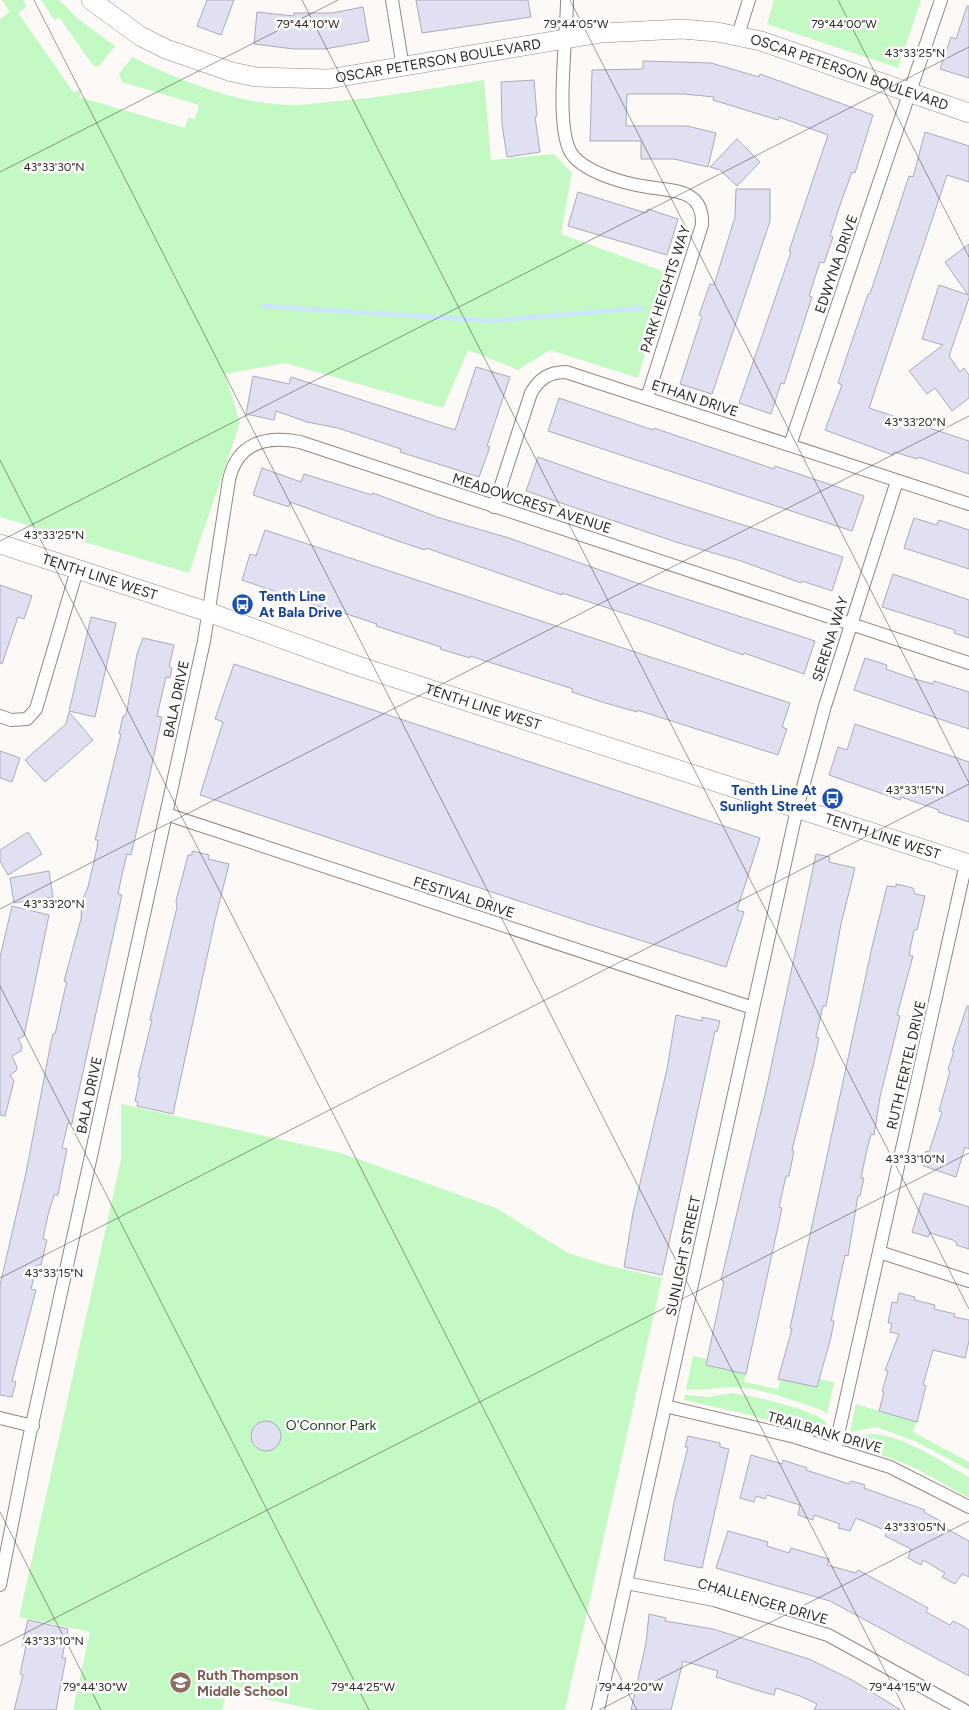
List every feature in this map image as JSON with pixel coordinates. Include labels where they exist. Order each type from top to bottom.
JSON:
[{"type":"street","name":"OSCAR PETERSON BOULEVARD","points":[[91,0],[103,11],[153,43],[232,72],[276,78],[328,79],[403,68],[565,39],[641,29],[682,29],[761,41],[969,113]]},
{"type":"street","points":[[392,0],[403,68]]},
{"type":"street","points":[[565,39],[567,0]]},
{"type":"street","points":[[738,36],[749,0]]},
{"type":"street","name":"EDWYNA DRIVE","points":[[790,445],[941,0]]},
{"type":"street","name":"PARK HEIGHTS WAY","points":[[565,39],[563,69],[565,137],[570,151],[576,160],[600,174],[633,184],[686,194],[696,203],[702,217],[702,225],[647,398]]},
{"type":"street","name":"ETHAN DRIVE","points":[[494,507],[531,393],[541,379],[557,372],[566,372],[969,504]]},
{"type":"street","name":"MEADOWCREST AVENUE","points":[[208,612],[231,470],[239,455],[252,445],[280,439],[300,442],[969,663]]},
{"type":"street","name":"SERENA WAY","points":[[797,809],[850,624],[897,480]]},
{"type":"street","name":"TENTH LINE WEST","points":[[0,544],[208,612],[355,665],[968,864]]},
{"type":"street","points":[[0,716],[11,720],[27,719],[36,709],[77,570]]},
{"type":"street","name":"BALA DRIVE","points":[[0,1585],[32,1426],[166,814],[208,612]]},
{"type":"street","name":"SUNLIGHT STREET","points":[[598,1710],[797,809]]},
{"type":"street","name":"FESTIVAL DRIVE","points":[[166,814],[753,1008]]},
{"type":"street","name":"RUTH FERTEL DRIVE","points":[[835,1448],[968,864]]},
{"type":"street","points":[[879,1252],[969,1281]]},
{"type":"street","name":"TRAILBANK DRIVE","points":[[665,1406],[835,1448],[890,1467],[969,1507]]},
{"type":"street","points":[[0,1418],[32,1426]]},
{"type":"street","name":"CHALLENGER DRIVE","points":[[626,1583],[714,1600],[828,1635],[964,1710]]},
{"type":"green space","points":[[2,0],[23,0],[27,6],[18,13],[74,93],[82,88],[79,97],[185,128],[188,118],[195,119],[199,105],[122,82],[119,74],[132,57],[170,75],[211,90],[253,101],[274,104],[300,105],[355,99],[484,80],[491,160],[554,154],[572,173],[561,234],[668,273],[638,378],[550,350],[518,370],[468,350],[443,408],[285,363],[225,374],[240,423],[189,573],[0,517],[0,19],[10,12]]},
{"type":"green space","points":[[41,0],[59,0],[77,18],[115,46],[100,65],[95,67],[92,64],[59,17],[54,20]]},
{"type":"green space","points":[[774,0],[921,0],[898,68],[767,24]]},
{"type":"green space","name":"O'Connor Park","points":[[121,1104],[341,1153],[496,1208],[568,1253],[606,1265],[662,1278],[565,1710],[317,1710],[227,1691],[222,1710],[73,1710],[90,1632],[19,1617],[121,1160]]},
{"type":"green space","points":[[693,1356],[707,1359],[706,1365],[746,1374],[744,1382],[778,1389],[781,1379],[817,1387],[819,1379],[834,1382],[827,1414],[790,1399],[747,1388],[686,1389]]},
{"type":"green space","points":[[732,1393],[767,1400],[820,1417],[826,1422],[823,1433],[817,1435],[750,1415],[684,1400],[685,1395],[707,1397]]},
{"type":"green space","points":[[856,1404],[916,1422],[913,1432],[969,1462],[969,1470],[915,1441],[876,1427],[850,1432]]},
{"type":"green space","points":[[870,1434],[895,1438],[908,1443],[969,1477],[969,1498],[906,1464],[861,1448],[851,1438]]},
{"type":"building","points":[[207,0],[234,0],[221,35],[197,26]]},
{"type":"building","points":[[416,0],[528,0],[531,17],[422,33]]},
{"type":"building","points":[[967,6],[969,6],[969,78],[940,69],[951,37],[956,39]]},
{"type":"building","points":[[363,7],[369,41],[325,49],[294,49],[254,44],[257,12],[294,16],[294,13],[332,13]]},
{"type":"building","points":[[643,61],[711,63],[759,77],[760,74],[873,115],[855,173],[852,172],[841,202],[830,236],[833,237],[824,263],[820,262],[809,296],[812,297],[784,384],[781,383],[771,414],[739,403],[791,252],[789,251],[828,135],[779,117],[778,120],[713,100],[714,97],[684,94],[627,94],[626,126],[687,126],[716,133],[708,167],[674,159],[641,159],[641,141],[590,141],[592,70],[643,69]]},
{"type":"building","points":[[534,80],[537,116],[535,117],[540,152],[507,157],[502,125],[501,82]]},
{"type":"building","points":[[925,132],[969,146],[969,182],[947,175],[869,408],[969,441],[969,474],[918,457],[917,459],[894,452],[893,455],[825,430],[842,385],[838,383],[909,176],[913,177]]},
{"type":"building","points":[[737,139],[760,162],[737,186],[720,170],[710,167]]},
{"type":"building","points":[[736,189],[770,189],[770,221],[712,394],[680,384],[702,316],[699,315],[710,284],[714,285],[735,217]]},
{"type":"building","points":[[578,192],[646,213],[648,209],[678,219],[667,255],[568,226]]},
{"type":"building","points":[[969,244],[969,298],[949,356],[960,372],[964,368],[969,375],[969,398],[952,411],[935,388],[927,394],[909,371],[943,345],[922,339],[939,285],[968,295],[945,262]]},
{"type":"building","points":[[476,367],[510,377],[487,446],[490,447],[479,477],[400,452],[401,449],[338,428],[307,422],[276,411],[274,420],[246,414],[253,376],[289,384],[291,377],[455,430]]},
{"type":"building","points":[[559,398],[774,469],[775,466],[864,496],[852,531],[548,431]]},
{"type":"building","points":[[538,457],[603,480],[843,557],[832,591],[802,581],[801,583],[741,561],[679,543],[526,491]]},
{"type":"building","points":[[262,468],[301,482],[304,474],[372,495],[373,493],[440,518],[509,538],[634,582],[815,641],[804,674],[562,593],[562,595],[426,548],[425,550],[395,540],[290,502],[289,507],[253,495]]},
{"type":"building","points":[[914,518],[937,525],[939,520],[969,530],[969,569],[904,548]]},
{"type":"building","points":[[265,530],[790,703],[782,727],[787,729],[778,755],[637,710],[637,712],[602,702],[572,692],[573,689],[470,656],[470,658],[440,649],[441,647],[376,626],[377,624],[341,612],[341,614],[242,580],[250,554],[256,556]]},
{"type":"building","points":[[893,574],[969,600],[969,638],[954,633],[955,630],[882,607]]},
{"type":"building","points":[[0,585],[32,596],[24,619],[18,617],[2,664],[0,663]]},
{"type":"building","points":[[91,617],[116,623],[95,717],[69,711]]},
{"type":"building","points":[[143,638],[174,645],[169,667],[172,668],[170,678],[166,677],[157,716],[162,717],[131,855],[127,854],[121,879],[118,894],[122,895],[72,1124],[68,1123],[62,1148],[67,1149],[58,1195],[54,1195],[48,1215],[43,1239],[47,1240],[41,1265],[37,1265],[31,1289],[36,1290],[12,1381],[16,1382],[12,1397],[0,1395],[0,1285],[26,1173],[51,1042],[53,1034],[55,1034],[67,982],[64,981],[81,919],[82,901],[88,887],[97,848],[98,840],[95,840],[121,734],[119,734],[123,716],[125,716],[127,710],[137,654]]},
{"type":"building","points":[[865,658],[887,665],[886,669],[911,678],[933,684],[934,681],[969,692],[969,729],[854,690]]},
{"type":"building","points":[[234,664],[760,838],[737,910],[744,912],[726,967],[582,922],[200,795],[223,722],[215,719]]},
{"type":"building","points":[[69,712],[93,740],[45,782],[25,760],[66,724]]},
{"type":"building","points":[[855,724],[969,762],[969,822],[901,797],[900,800],[829,775],[838,747],[847,750]]},
{"type":"building","points":[[0,751],[20,758],[12,782],[0,778]]},
{"type":"building","points":[[28,832],[42,854],[8,875],[0,861],[0,850]]},
{"type":"building","points":[[192,851],[209,855],[208,859],[229,864],[173,1114],[137,1106],[138,1102],[135,1101],[140,1077],[138,1077],[152,1020],[150,1020],[177,907],[176,901],[188,855],[192,855]]},
{"type":"building","points":[[816,854],[830,857],[829,862],[855,868],[841,924],[826,1006],[823,1006],[816,1037],[819,1038],[792,1150],[794,1151],[789,1176],[786,1176],[779,1207],[782,1208],[746,1374],[706,1365],[724,1281],[721,1280],[767,1086]]},
{"type":"building","points":[[49,871],[53,897],[14,903],[10,878]]},
{"type":"building","points":[[896,884],[913,888],[915,894],[925,896],[917,930],[914,930],[909,955],[913,956],[897,1015],[900,1016],[880,1097],[874,1135],[871,1134],[866,1154],[861,1178],[864,1178],[860,1196],[858,1196],[848,1256],[845,1255],[831,1321],[834,1321],[831,1337],[817,1387],[778,1379],[792,1329],[790,1328],[872,947],[887,886],[896,887]]},
{"type":"building","points":[[12,906],[49,915],[24,1036],[18,1039],[22,1046],[21,1051],[12,1056],[17,1067],[16,1071],[10,1075],[14,1081],[5,1116],[0,1115],[0,957]]},
{"type":"building","points":[[967,1006],[969,1006],[969,1149],[965,1147],[956,1177],[921,1165],[926,1151],[929,1152],[942,1112],[939,1111],[950,1071],[948,1070],[954,1051],[952,1051]]},
{"type":"building","points":[[676,1015],[702,1021],[702,1017],[720,1021],[717,1032],[715,1031],[662,1275],[624,1267],[633,1213],[667,1069]]},
{"type":"building","points":[[924,1193],[969,1207],[969,1249],[956,1245],[957,1243],[953,1240],[930,1233],[928,1237],[912,1232]]},
{"type":"building","points":[[899,1293],[915,1297],[914,1300],[935,1305],[934,1309],[955,1314],[954,1317],[969,1320],[969,1341],[965,1358],[933,1350],[923,1385],[926,1386],[917,1422],[879,1411],[888,1371],[885,1370],[899,1334],[890,1332],[892,1323],[888,1323],[892,1302],[897,1303]]},
{"type":"building","points":[[266,1421],[277,1425],[281,1436],[277,1447],[266,1451],[255,1447],[251,1436],[255,1425]]},
{"type":"building","points":[[688,1436],[720,1443],[720,1447],[729,1449],[702,1568],[664,1560],[674,1502],[688,1447],[685,1447]]},
{"type":"building","points":[[751,1455],[782,1464],[783,1460],[807,1468],[806,1470],[849,1484],[851,1481],[865,1485],[864,1488],[925,1510],[924,1512],[944,1523],[942,1526],[969,1541],[969,1577],[962,1574],[955,1584],[942,1577],[945,1573],[923,1560],[921,1565],[908,1558],[911,1549],[885,1536],[887,1531],[856,1518],[850,1531],[838,1528],[840,1524],[814,1515],[813,1520],[798,1515],[800,1505],[767,1495],[765,1499],[756,1496],[754,1502],[740,1498]]},
{"type":"building","points":[[728,1531],[768,1542],[767,1546],[789,1553],[791,1548],[829,1559],[827,1565],[856,1573],[858,1570],[928,1608],[926,1612],[950,1625],[953,1621],[965,1627],[969,1630],[969,1676],[830,1601],[716,1568]]},
{"type":"building","points":[[649,1614],[666,1618],[665,1621],[713,1629],[809,1659],[852,1680],[901,1710],[814,1710],[817,1704],[800,1696],[776,1688],[774,1695],[756,1690],[716,1677],[718,1671],[683,1661],[671,1710],[631,1710],[646,1643]]},
{"type":"building","points":[[28,1620],[68,1629],[62,1658],[66,1658],[56,1710],[14,1710],[23,1675],[20,1674],[26,1646],[22,1645]]},
{"type":"waterway","points":[[263,306],[492,321],[642,308]]},
{"type":"place","name":"Tenth Line At Bala Drive","points":[[243,604]]},
{"type":"place","name":"Tenth Line At Sunlight Street","points":[[833,798]]},
{"type":"place","name":"Ruth Thompson Middle School","points":[[181,1683]]}]
